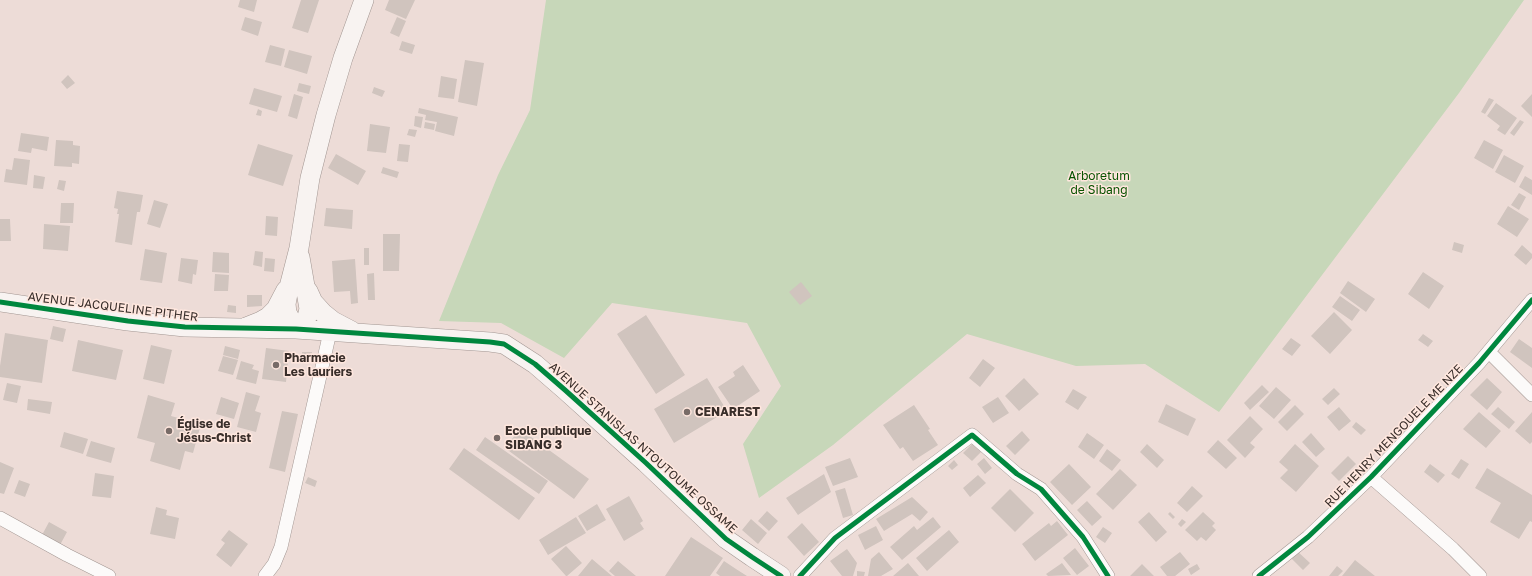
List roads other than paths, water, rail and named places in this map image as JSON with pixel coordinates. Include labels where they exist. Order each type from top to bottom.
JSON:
[{"type":"street","points":[[296,329],[303,324],[309,310],[298,284],[299,248],[318,139],[343,58],[364,0]]},
{"type":"street","points":[[241,329],[268,317],[298,284]]},
{"type":"street","points":[[298,284],[323,314],[333,321],[357,333]]},
{"type":"street","name":"RUE HENRY MENGOUELE ME NZE","points":[[1259,576],[1308,537],[1371,477],[1489,352],[1532,300]]},
{"type":"street","name":"AVENUE JACQUELINE PITHER","points":[[0,302],[135,322],[185,327],[296,329]]},
{"type":"street","name":"AVENUE STANISLAS NTOUTOUME OSSAME","points":[[296,329],[504,344],[540,368],[580,403],[726,539],[781,576]]},
{"type":"street","points":[[265,576],[274,564],[281,547],[330,332]]},
{"type":"street","points":[[1489,352],[1532,395]]},
{"type":"street","points":[[800,576],[835,538],[972,435],[1017,474],[1041,489],[1083,537],[1108,576]]},
{"type":"street","points":[[1371,477],[1453,549],[1480,576]]},
{"type":"street","points":[[0,518],[109,576]]},
{"type":"place","name":"Pharmacie Les lauriers","points":[[276,365]]},
{"type":"place","name":"CENAREST","points":[[687,412]]},
{"type":"place","name":"Église de Jésus-Christ","points":[[169,431]]},
{"type":"place","name":"Ecole publique SIBANG 3","points":[[497,438]]},
{"type":"park label","name":"Arboretum de Sibang","points":[[1099,183]]}]
